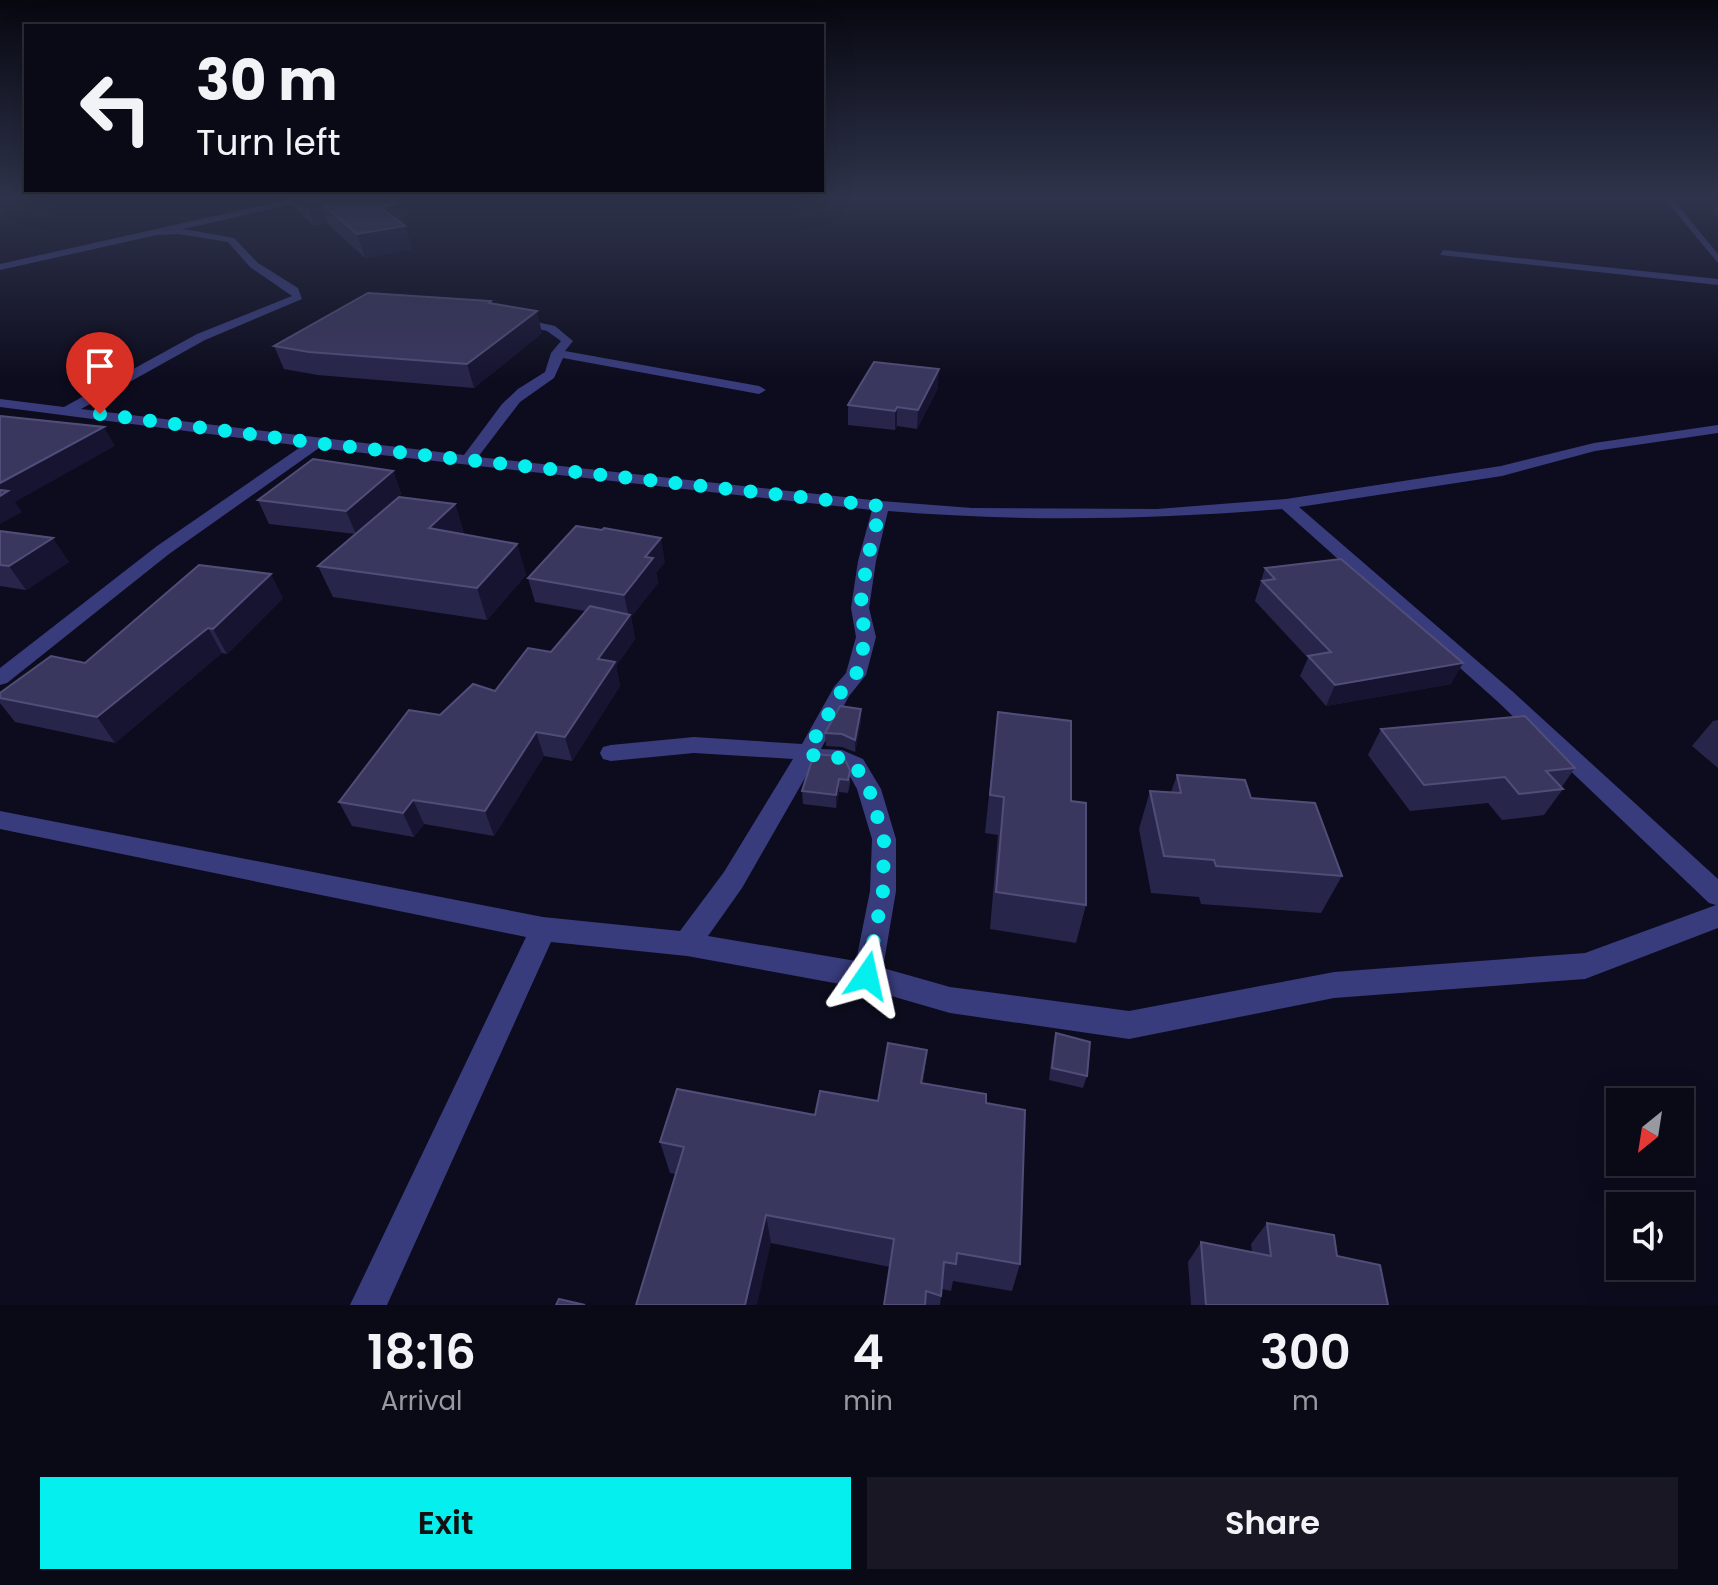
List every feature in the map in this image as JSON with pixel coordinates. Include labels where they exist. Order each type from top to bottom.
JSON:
[{"type":"street","points":[[0,267],[41,258]]},
{"type":"street","points":[[69,410],[201,337],[298,297],[294,290],[247,258]]},
{"type":"street","points":[[1489,258],[1718,282]]},
{"type":"street","points":[[468,460],[505,409],[553,371],[557,353],[567,341],[561,333],[547,326],[494,318]]},
{"type":"street","points":[[557,353],[759,390]]},
{"type":"street","points":[[0,403],[316,443],[881,506],[972,513],[1078,515],[1157,514],[1286,504],[1502,471],[1594,447],[1718,429]]},
{"type":"street","points":[[0,678],[163,550],[316,443]]},
{"type":"street","points":[[1286,504],[1506,695],[1718,895]]},
{"type":"street","points":[[687,944],[733,880],[841,692],[856,675],[866,637],[860,608],[867,561],[881,506]]},
{"type":"street","points":[[611,753],[694,745],[807,752],[817,757],[842,758],[855,765],[869,789],[884,839],[883,891],[867,976]]},
{"type":"street","points":[[0,820],[543,929],[687,944],[867,976],[950,1000],[1129,1025],[1334,985],[1585,966],[1718,916]]},
{"type":"street","points":[[368,1305],[543,929]]},
{"type":"building","points":[[368,293],[491,301],[489,303],[537,311],[467,364],[309,352],[274,346]]},
{"type":"building","points":[[874,362],[939,369],[918,410],[897,407],[895,411],[848,405]]},
{"type":"building","points":[[0,416],[104,427],[0,483]]},
{"type":"building","points":[[313,459],[393,471],[346,511],[258,500]]},
{"type":"building","points":[[399,497],[455,504],[429,528],[517,544],[477,588],[318,566]]},
{"type":"building","points":[[576,526],[661,538],[645,557],[653,558],[624,595],[528,578]]},
{"type":"building","points":[[0,531],[53,538],[9,566],[0,565]]},
{"type":"building","points":[[1341,559],[1463,663],[1335,685],[1308,656],[1331,652],[1262,581],[1275,579],[1265,568]]},
{"type":"building","points":[[199,565],[271,574],[213,629],[208,628],[97,717],[0,698],[0,693],[51,656],[85,663]]},
{"type":"building","points":[[590,606],[630,615],[598,659],[615,662],[565,737],[536,732],[485,811],[413,800],[403,813],[339,802],[409,710],[440,715],[473,684],[495,691],[528,648],[551,652]]},
{"type":"building","points":[[840,706],[861,709],[855,740],[842,734],[825,733]]},
{"type":"building","points":[[998,712],[1071,721],[1071,801],[1086,803],[1086,905],[996,892],[1004,797],[990,795]]},
{"type":"building","points":[[1525,716],[1575,768],[1546,771],[1563,789],[1519,794],[1505,777],[1424,785],[1381,729]]},
{"type":"building","points":[[814,754],[837,756],[845,760],[850,770],[848,780],[839,779],[836,795],[802,791]]},
{"type":"building","points":[[1177,775],[1245,780],[1251,798],[1315,803],[1342,876],[1216,866],[1214,860],[1164,856],[1150,791],[1181,793]]},
{"type":"building","points":[[1056,1033],[1090,1042],[1087,1076],[1052,1068]]},
{"type":"building","points":[[888,1043],[927,1050],[921,1083],[986,1094],[986,1103],[1025,1110],[1020,1264],[957,1253],[956,1264],[944,1262],[941,1296],[926,1291],[925,1305],[884,1305],[894,1239],[766,1215],[745,1305],[636,1305],[684,1147],[660,1142],[677,1089],[815,1115],[820,1091],[878,1101]]},
{"type":"building","points":[[1267,1223],[1334,1235],[1337,1256],[1380,1265],[1388,1305],[1206,1305],[1201,1242],[1271,1256]]},
{"type":"building","points":[[559,1299],[585,1305],[556,1305]]},
{"type":"route","points":[[100,414],[316,443],[881,506],[867,561],[860,608],[866,637],[856,675],[841,692],[807,752],[817,757],[842,758],[855,765],[869,789],[884,839],[883,891],[867,976]]}]
